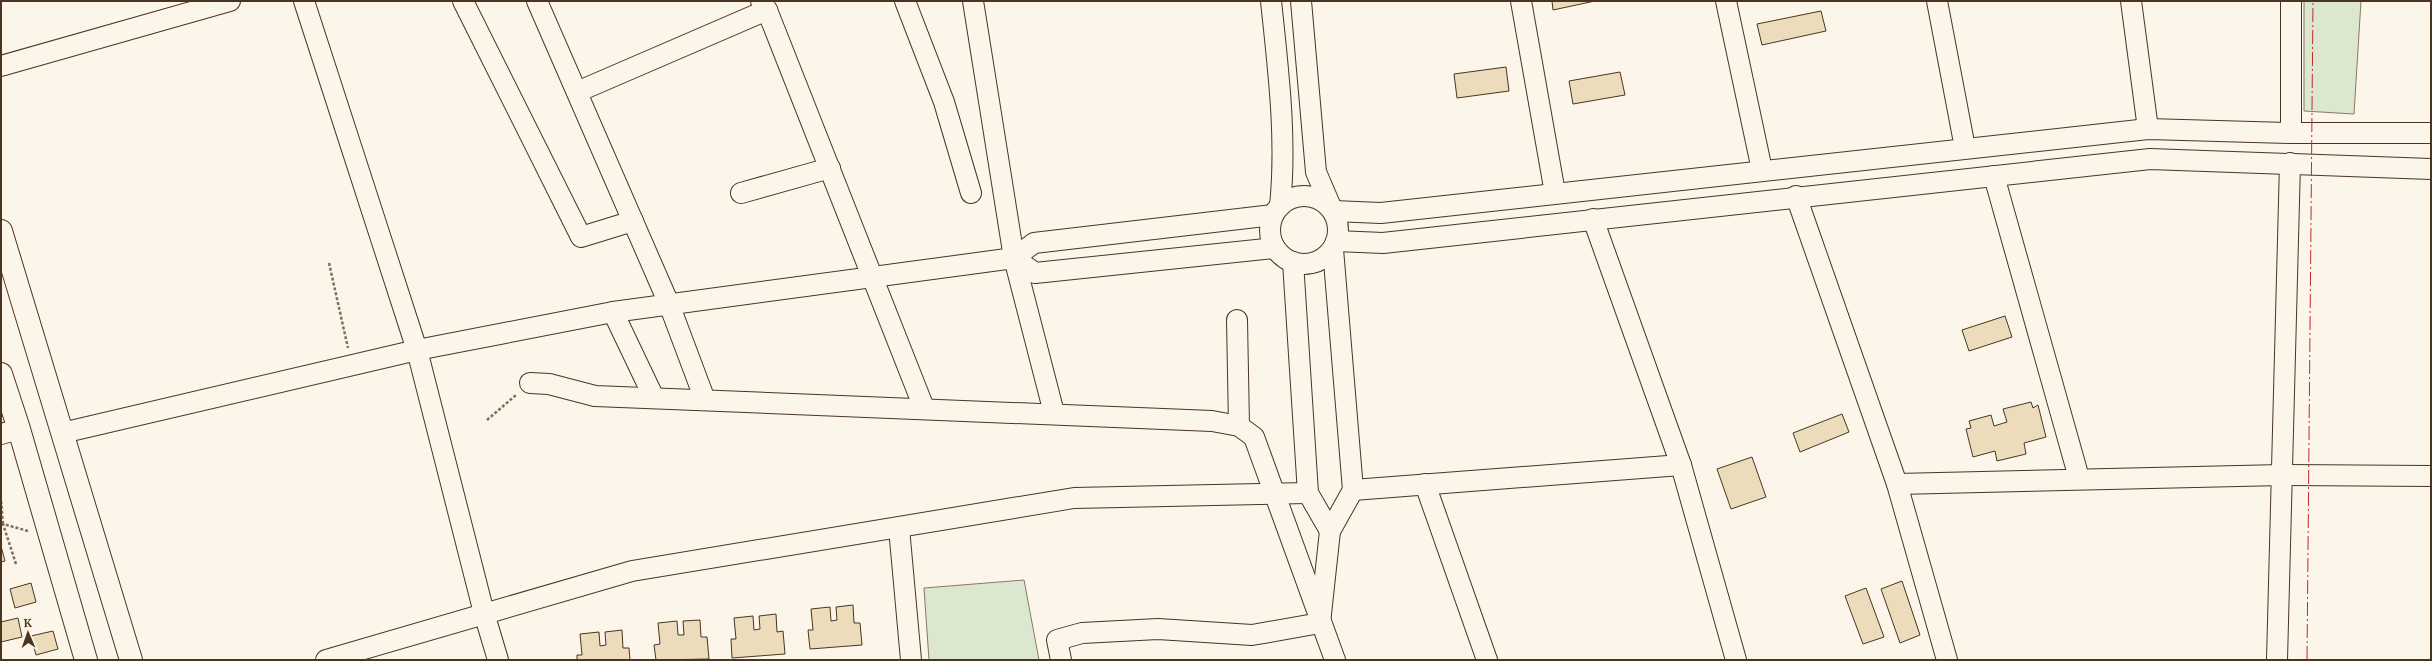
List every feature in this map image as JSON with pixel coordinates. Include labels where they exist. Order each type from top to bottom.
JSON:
[{"type":"main road","points":[[1,231],[131,660]]},
{"type":"main road","points":[[2,383],[10,432],[50,536],[86,660]]},
{"type":"street","points":[[1,66],[230,1]]},
{"type":"street","points":[[304,1],[417,350],[484,613],[498,660]]},
{"type":"street","points":[[463,1],[581,237],[633,221]]},
{"type":"street","points":[[537,1],[669,304],[705,400]]},
{"type":"street","points":[[905,1],[944,102],[971,193]]},
{"type":"street","points":[[974,1],[1014,258],[1054,413]]},
{"type":"street","points":[[1271,1],[1278,71],[1282,180],[1277,210],[1270,226],[1271,238],[1275,248],[1283,257],[1293,262],[1315,263],[1325,257],[1335,245],[1383,243],[1796,196],[2150,159],[2431,169]]},
{"type":"street","points":[[1301,1],[1316,172],[1339,228],[1335,245],[1353,490],[1330,531],[1320,623]]},
{"type":"street","points":[[1521,1],[1555,193]]},
{"type":"street","points":[[1726,1],[1762,170]]},
{"type":"street","points":[[1937,1],[1965,148]]},
{"type":"street","points":[[2131,1],[2148,129]]},
{"type":"street","points":[[2291,1],[2291,133]]},
{"type":"street","points":[[577,92],[764,5],[924,408]]},
{"type":"street","points":[[62,433],[417,350],[613,312],[1014,258],[1034,243],[1277,210],[1289,199],[1300,196],[1311,196],[1322,200],[1332,209],[1381,213],[1762,170],[2148,129],[2291,133],[2431,133]]},
{"type":"street","points":[[2277,660],[2290,163]]},
{"type":"street","points":[[741,193],[830,168]]},
{"type":"street","points":[[1994,176],[2079,478]]},
{"type":"street","points":[[1796,196],[1897,484],[1947,660]]},
{"type":"street","points":[[1593,219],[1681,466],[1736,660]]},
{"type":"street","points":[[1014,258],[1035,273],[1275,248]]},
{"type":"street","points":[[1293,262],[1308,493],[1330,531]]},
{"type":"street","points":[[613,312],[654,398]]},
{"type":"street","points":[[1237,320],[1239,426]]},
{"type":"street","points":[[530,382],[549,384],[595,396],[1054,413],[1212,421],[1239,426],[1254,437],[1273,494],[1335,660]]},
{"type":"street","points":[[1353,490],[1681,466]]},
{"type":"street","points":[[1897,484],[2079,478],[2282,475],[2431,476]]},
{"type":"street","points":[[1425,484],[1487,660]]},
{"type":"street","points":[[326,660],[632,571],[1074,498],[1308,493]]},
{"type":"street","points":[[899,528],[912,660]]},
{"type":"street","points":[[1061,660],[1057,640],[1082,633],[1158,628],[1252,635],[1320,623]]},
{"type":"path","points":[[329,263],[352,365]]},
{"type":"path","points":[[487,420],[530,382]]},
{"type":"path","points":[[1,501],[3,524],[16,564]]},
{"type":"path","points":[[3,524],[50,536]]},
{"type":"green space","points":[[2304,1],[2361,1],[2354,114],[2304,111]]},
{"type":"green space","points":[[1024,580],[1039,660],[929,660],[924,588]]},
{"type":"building","points":[[1552,1],[1595,1],[1553,10]]},
{"type":"building","points":[[1821,11],[1826,31],[1762,45],[1757,24]]},
{"type":"building","points":[[1506,67],[1509,91],[1457,98],[1454,74]]},
{"type":"building","points":[[1620,72],[1625,95],[1573,104],[1569,81]]},
{"type":"building","points":[[2005,316],[2012,337],[1969,351],[1962,330]]},
{"type":"building","points":[[2031,402],[2033,408],[2038,405],[2046,437],[2024,443],[2026,454],[1997,461],[1995,451],[1973,457],[1966,429],[1971,428],[1969,421],[1991,415],[1994,426],[2007,422],[2003,409]]},
{"type":"building","points":[[1842,414],[1849,432],[1800,452],[1793,433]]},
{"type":"building","points":[[1752,457],[1766,497],[1731,509],[1717,469]]},
{"type":"building","points":[[1,546],[5,561],[1,562]]},
{"type":"building","points":[[1902,581],[1920,635],[1900,643],[1881,589]]},
{"type":"building","points":[[31,583],[36,602],[15,608],[10,589]]},
{"type":"building","points":[[1866,588],[1884,637],[1863,644],[1845,596]]},
{"type":"building","points":[[853,605],[854,623],[860,623],[862,645],[810,649],[808,630],[813,630],[811,609],[830,607],[831,621],[837,620],[836,607]]},
{"type":"building","points":[[776,614],[777,632],[783,631],[785,654],[732,658],[731,639],[736,639],[734,618],[753,616],[754,630],[760,629],[759,616]]},
{"type":"building","points":[[18,618],[22,637],[1,642],[1,622]]},
{"type":"building","points":[[700,620],[701,637],[707,637],[709,659],[656,660],[654,645],[660,644],[658,623],[677,621],[678,635],[684,635],[683,621]]},
{"type":"building","points":[[622,630],[623,648],[629,648],[630,660],[577,660],[577,655],[582,655],[580,634],[599,632],[600,646],[606,645],[605,632]]},
{"type":"building","points":[[53,631],[58,649],[36,655],[31,636]]},
{"type":"power","points":[[2307,660],[2313,1]]}]
